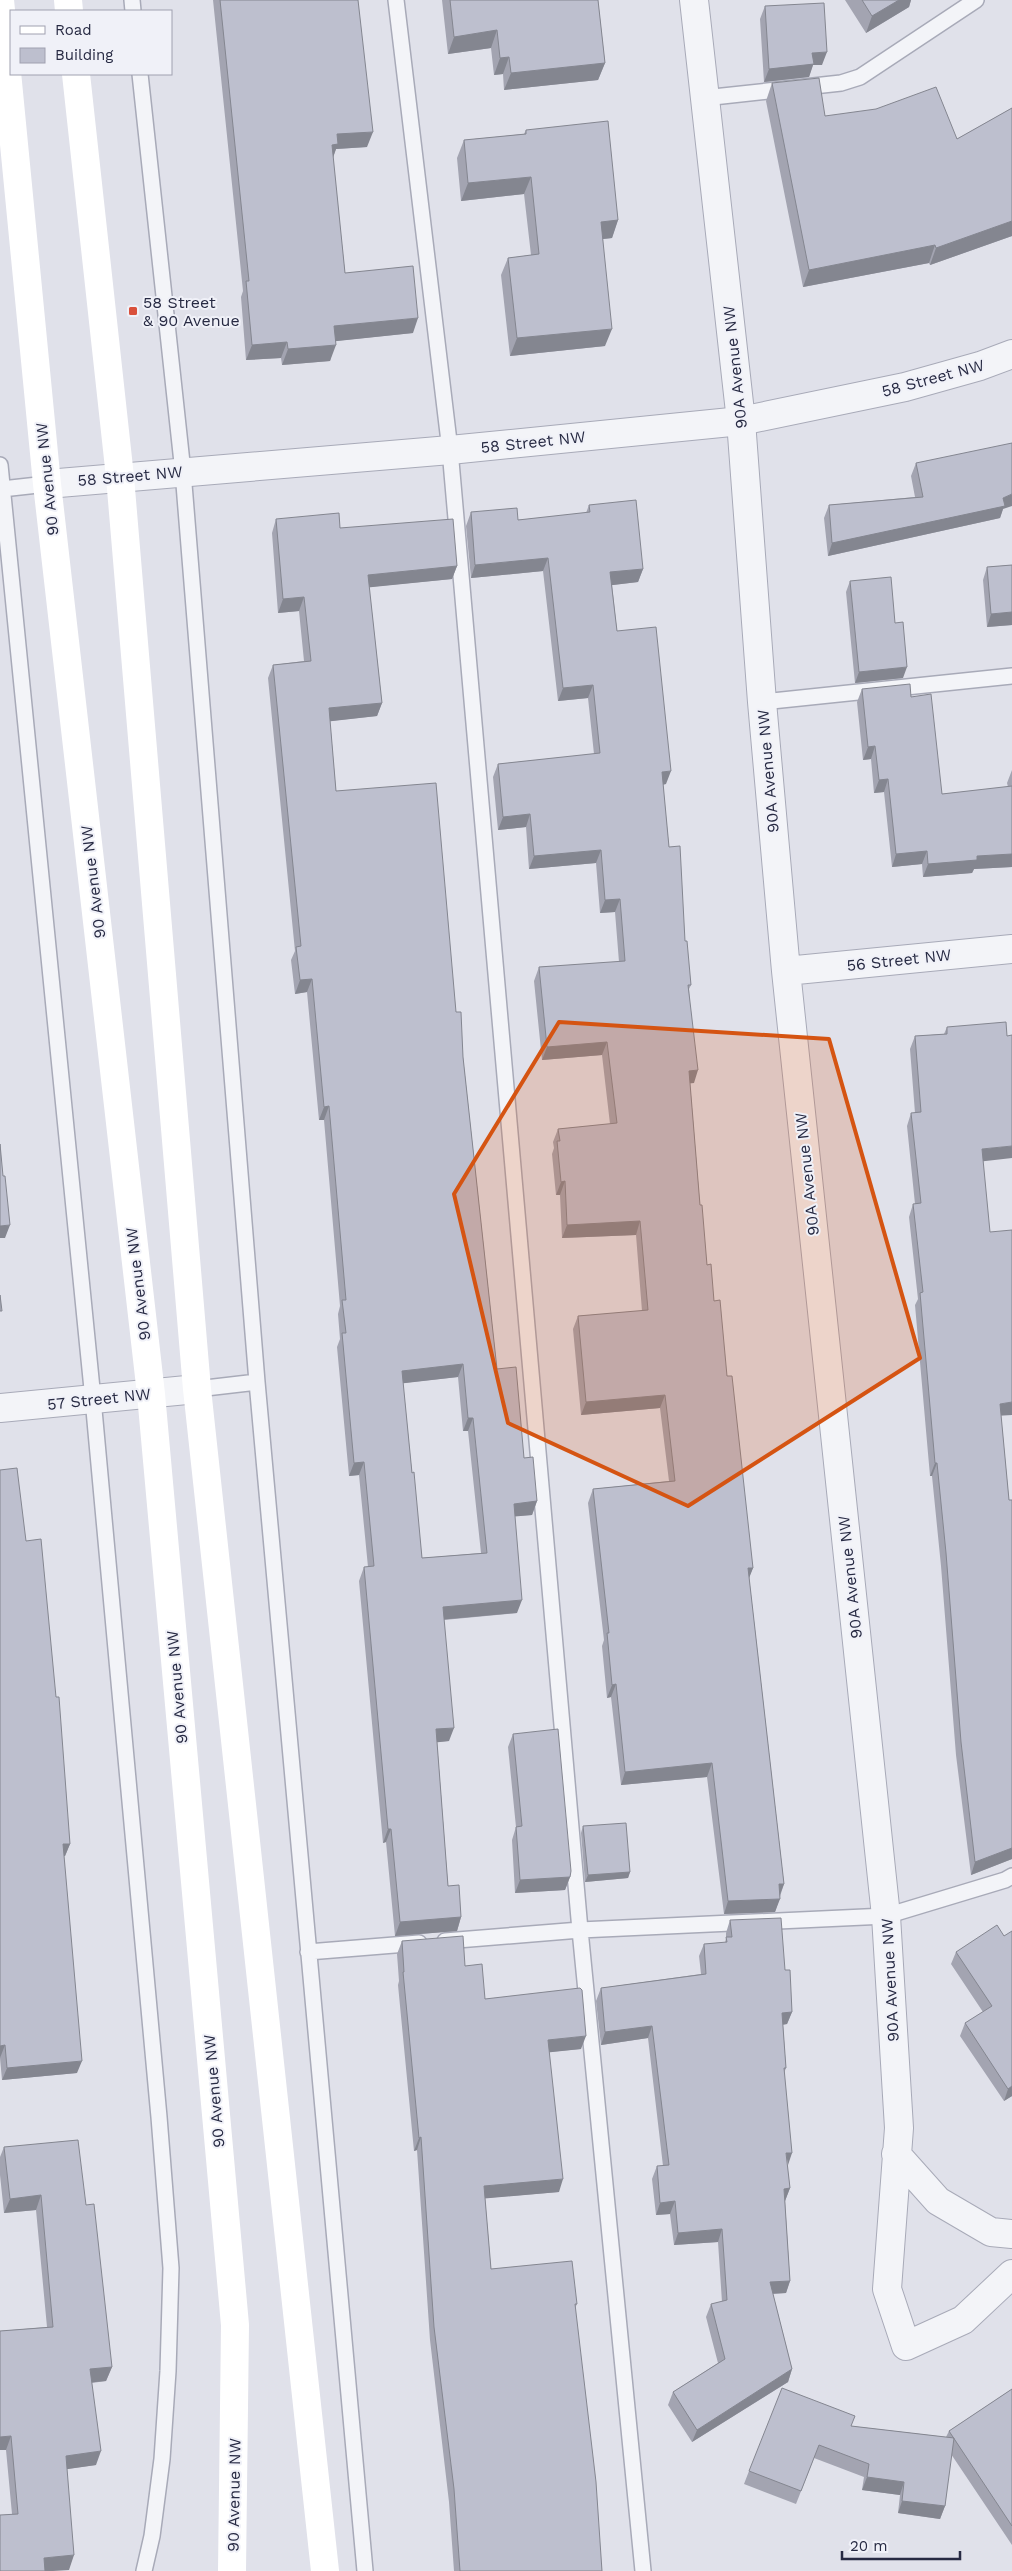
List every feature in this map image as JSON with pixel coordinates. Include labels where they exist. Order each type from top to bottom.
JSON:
[{"type":"main road","name":"90 Avenue NW","points":[[0,0],[47,484],[151,1394],[235,2325],[232,2571]]},
{"type":"main road","points":[[76,75],[120,477],[197,1389],[325,2571]]},
{"type":"street","name":"90A Avenue NW","points":[[694,0],[741,421],[762,702],[786,971],[886,1916],[899,2128],[887,2290],[906,2346],[962,2320],[1012,2274]]},
{"type":"street","name":"58 Street NW","points":[[47,484],[450,450],[741,421],[905,387],[980,366],[1012,354]]},
{"type":"street","name":"56 Street NW","points":[[786,971],[1012,949]]},
{"type":"street","name":"57 Street NW","points":[[0,1408],[197,1389]]},
{"type":"street","points":[[896,2154],[938,2202],[991,2232],[1012,2234]]},
{"type":"lane","points":[[396,0],[450,450],[580,1930],[643,2571]]},
{"type":"lane","points":[[704,98],[841,82],[860,77],[976,0]]},
{"type":"lane","points":[[140,75],[183,472],[258,1382],[365,2571]]},
{"type":"lane","points":[[0,465],[93,1399],[160,2117],[164,2202],[170,2268],[168,2371],[162,2460],[152,2536],[144,2571]]},
{"type":"lane","points":[[2,489],[47,484]]},
{"type":"lane","points":[[762,702],[1012,676]]},
{"type":"lane","points":[[197,1389],[258,1382]]},
{"type":"lane","points":[[308,1952],[580,1930],[886,1916],[1005,1880],[1012,1876]]},
{"type":"highlighted area","points":[[559,1022],[829,1039],[920,1358],[688,1506],[508,1423],[454,1194]]},
{"type":"building","points":[[220,0],[358,0],[373,132],[337,134],[338,144],[332,145],[345,273],[413,266],[418,318],[334,326],[336,345],[288,349],[287,342],[252,345],[246,281],[249,281]]},
{"type":"building","points":[[450,0],[598,0],[605,63],[511,73],[509,57],[500,58],[497,30],[454,37]]},
{"type":"building","points":[[862,0],[899,0],[872,16]]},
{"type":"building","points":[[824,3],[827,52],[812,53],[814,64],[769,69],[765,6]]},
{"type":"building","points":[[819,78],[825,116],[876,109],[936,87],[957,139],[1012,108],[1012,221],[936,248],[935,245],[809,270],[772,83]]},
{"type":"building","points":[[608,121],[618,220],[601,222],[612,329],[517,338],[508,258],[539,254],[531,177],[468,183],[464,140],[526,134],[526,130]]},
{"type":"building","points":[[1012,443],[1012,494],[1003,498],[1005,506],[832,543],[829,505],[923,497],[916,463]]},
{"type":"building","points":[[636,500],[643,569],[610,572],[617,631],[656,627],[671,771],[662,772],[669,847],[680,846],[685,941],[687,941],[691,985],[688,985],[698,1070],[689,1071],[700,1205],[702,1205],[707,1265],[711,1264],[714,1301],[720,1300],[727,1376],[732,1376],[753,1568],[748,1568],[784,1884],[779,1884],[780,1899],[728,1901],[712,1763],[625,1772],[616,1684],[612,1685],[607,1633],[609,1633],[593,1489],[675,1481],[665,1395],[586,1402],[578,1316],[648,1310],[640,1221],[567,1225],[565,1181],[561,1182],[557,1141],[560,1141],[558,1129],[617,1123],[607,1042],[547,1047],[539,967],[625,961],[620,899],[605,900],[601,850],[534,856],[530,814],[503,817],[498,764],[600,753],[593,685],[563,688],[548,558],[475,565],[471,512],[517,508],[518,520],[590,512],[589,505]]},
{"type":"building","points":[[339,513],[340,528],[453,519],[457,566],[368,575],[382,703],[329,708],[336,791],[436,783],[456,1012],[461,1012],[463,1057],[497,1369],[516,1367],[524,1458],[533,1457],[537,1501],[514,1504],[522,1600],[443,1607],[454,1728],[436,1729],[448,1886],[459,1885],[461,1917],[400,1922],[391,1829],[388,1829],[364,1567],[374,1566],[364,1462],[354,1463],[342,1333],[346,1333],[342,1300],[346,1300],[329,1106],[324,1107],[312,979],[300,980],[296,947],[301,946],[273,665],[311,661],[304,597],[283,599],[276,519]],"holes":[[[463,1364],[468,1418],[473,1418],[487,1553],[422,1558],[402,1371]]]},
{"type":"building","points":[[1012,565],[1012,612],[991,614],[987,567]]},
{"type":"building","points":[[891,577],[895,623],[903,622],[907,667],[859,672],[850,581]]},
{"type":"building","points":[[910,684],[911,697],[931,694],[942,794],[1012,786],[1012,854],[977,856],[977,860],[928,864],[927,851],[896,854],[888,779],[879,780],[875,746],[868,747],[862,689]]},
{"type":"building","points":[[1006,1022],[1007,1036],[1012,1035],[1012,1146],[982,1149],[990,1232],[1012,1230],[1012,1402],[1000,1404],[1009,1500],[1012,1500],[1012,1848],[975,1862],[961,1742],[946,1553],[937,1463],[935,1463],[920,1293],[923,1292],[913,1204],[921,1203],[911,1113],[921,1112],[915,1036],[947,1034],[947,1027]]},
{"type":"building","points":[[0,1144],[10,1225],[0,1226]]},
{"type":"building","points":[[0,1295],[2,1311],[0,1311]]},
{"type":"building","points":[[17,1468],[26,1541],[41,1539],[56,1697],[59,1697],[70,1844],[63,1844],[82,2061],[7,2068],[5,2045],[0,2046],[0,1470]]},
{"type":"building","points":[[558,1729],[570,1877],[520,1880],[516,1827],[522,1826],[513,1734]]},
{"type":"building","points":[[626,1823],[630,1872],[588,1875],[583,1826]]},
{"type":"building","points":[[781,1918],[785,1970],[790,1970],[792,2012],[782,2013],[786,2068],[784,2068],[792,2153],[786,2153],[790,2188],[784,2189],[790,2281],[770,2282],[792,2369],[697,2430],[673,2392],[725,2359],[711,2304],[727,2300],[722,2229],[678,2233],[675,2201],[660,2203],[657,2166],[669,2165],[652,2026],[605,2032],[601,1988],[706,1974],[704,1944],[727,1942],[726,1937],[732,1937],[730,1920]]},
{"type":"building","points":[[997,1925],[1004,1936],[1012,1931],[1012,2086],[1008,2089],[965,2023],[992,2006],[956,1952]]},
{"type":"building","points":[[463,1936],[465,1966],[482,1964],[485,1999],[580,1988],[582,1990],[586,2036],[548,2040],[563,2179],[484,2186],[491,2269],[572,2261],[577,2304],[575,2304],[596,2482],[602,2571],[460,2571],[454,2489],[434,2327],[421,2137],[419,2138],[403,1972],[402,1941]]},
{"type":"building","points":[[78,2140],[86,2205],[94,2204],[112,2367],[90,2369],[101,2451],[66,2456],[74,2555],[44,2558],[45,2571],[0,2571],[0,2515],[18,2514],[11,2436],[0,2437],[0,2331],[53,2327],[41,2195],[10,2199],[4,2147]]},
{"type":"building","points":[[782,2388],[855,2416],[851,2426],[954,2438],[945,2506],[902,2501],[904,2482],[867,2477],[869,2464],[819,2445],[801,2491],[749,2471]]},
{"type":"building","points":[[1012,2389],[1012,2526],[949,2431]]},
{"type":"place","name":"58 Street & 90 Avenue","points":[[133,311]]}]
